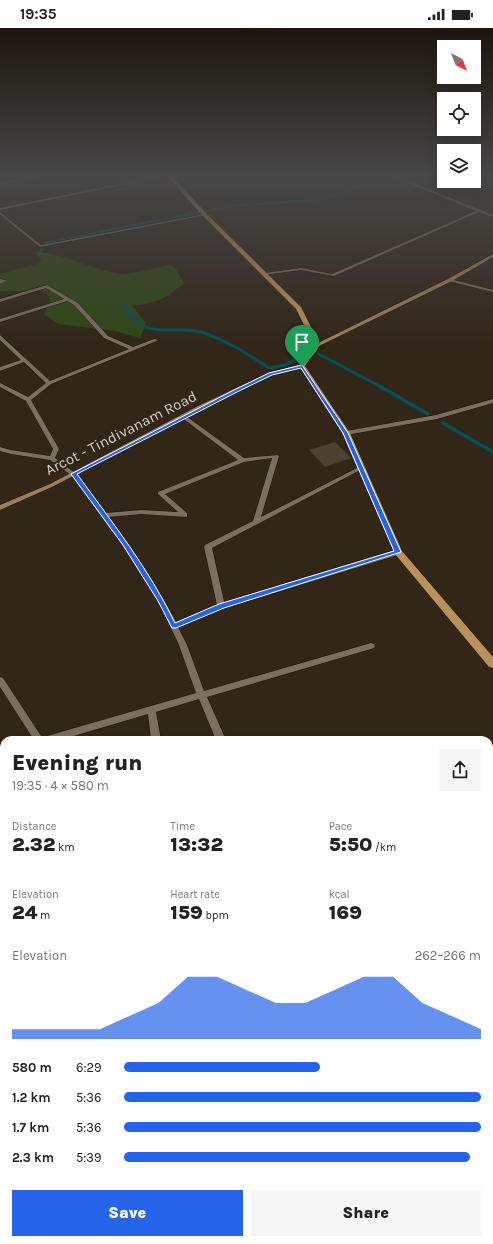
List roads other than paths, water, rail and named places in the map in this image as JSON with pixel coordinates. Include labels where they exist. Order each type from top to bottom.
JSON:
[{"type":"main road","points":[[223,233],[299,308],[317,345]]},
{"type":"main road","points":[[493,255],[450,280],[317,345],[302,366],[346,433],[398,552],[493,664]]},
{"type":"main road","name":"Arcot - Tindivanam Road","points":[[0,508],[74,474],[183,416],[270,374],[302,366]]},
{"type":"street","points":[[24,233],[40,246],[105,233]]},
{"type":"street","points":[[265,274],[301,269],[332,275],[429,233]]},
{"type":"street","points":[[450,280],[493,291]]},
{"type":"street","points":[[0,301],[47,286],[76,304],[106,337],[134,349]]},
{"type":"street","points":[[0,321],[68,299]]},
{"type":"street","points":[[0,337],[49,383]]},
{"type":"street","points":[[28,400],[49,383],[156,340]]},
{"type":"street","points":[[0,369],[24,360]]},
{"type":"street","points":[[0,385],[28,400],[56,449],[52,458]]},
{"type":"street","points":[[346,433],[436,417],[493,401]]},
{"type":"street","points":[[183,416],[243,460]]},
{"type":"street","points":[[0,449],[52,458],[74,474],[125,543],[161,600],[183,645],[201,694],[219,736]]},
{"type":"street","points":[[104,516],[141,512],[185,515],[160,492],[243,460],[276,456],[256,522]]},
{"type":"street","points":[[221,606],[208,547],[361,468]]},
{"type":"street","points":[[174,626],[221,606],[398,552]]},
{"type":"street","points":[[60,736],[201,694],[371,646]]},
{"type":"street","points":[[0,680],[36,736]]},
{"type":"street","points":[[151,709],[155,736]]},
{"type":"waterway","points":[[45,243],[96,233]]},
{"type":"waterway","points":[[42,249],[40,252],[42,253]]},
{"type":"waterway","points":[[122,305],[144,326],[157,330],[187,330],[210,335],[228,343],[269,368],[285,365],[301,356]]},
{"type":"waterway","points":[[319,354],[383,388]]},
{"type":"waterway","points":[[381,387],[428,414]]},
{"type":"waterway","points":[[443,423],[493,452]]}]
